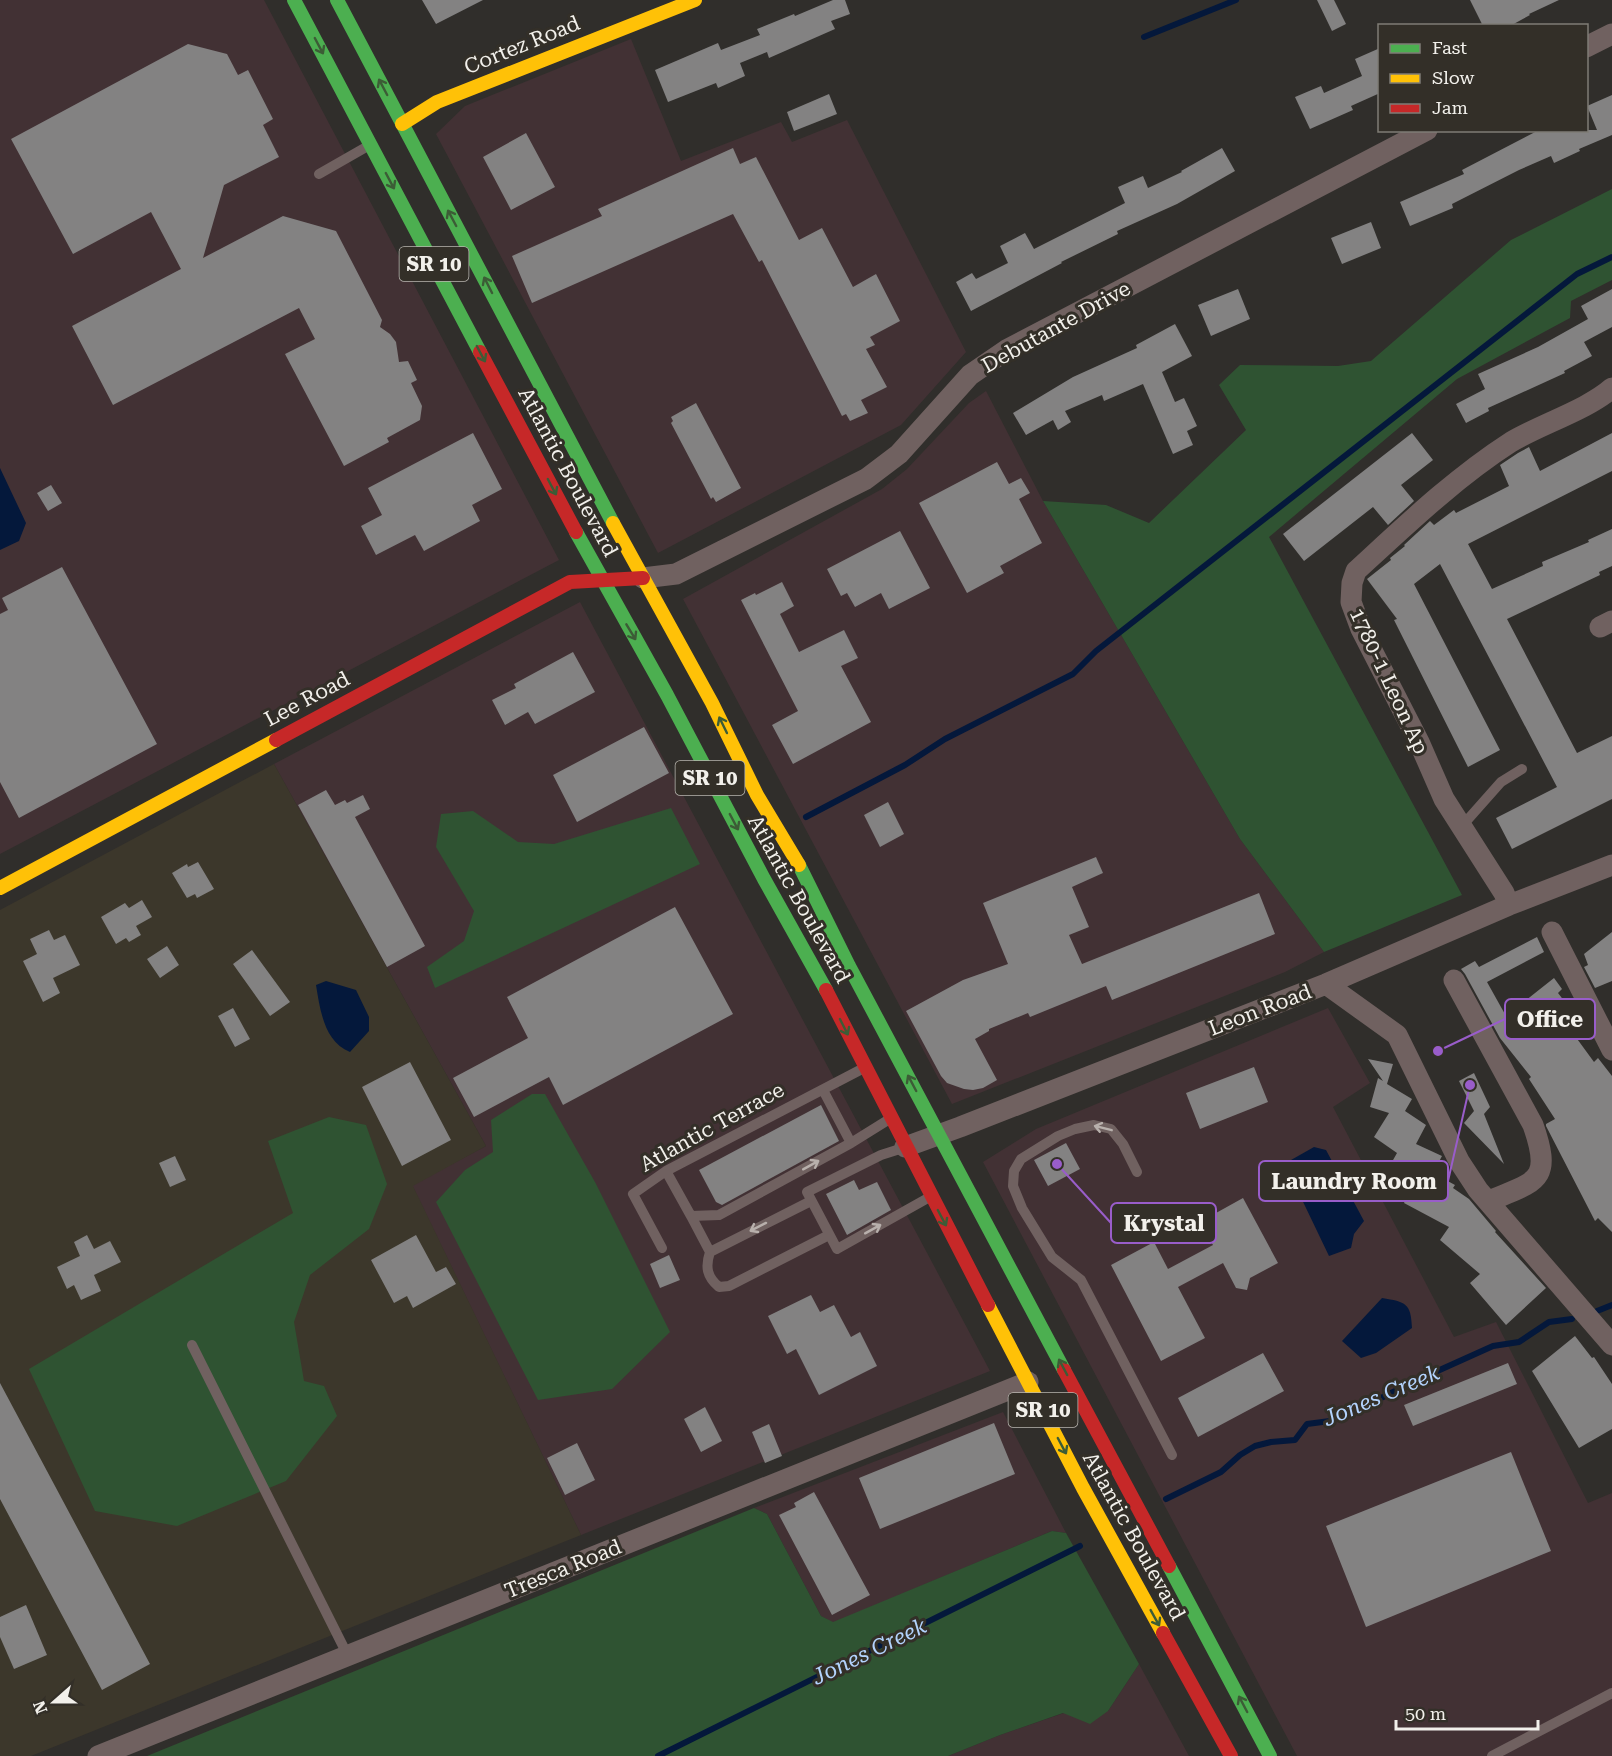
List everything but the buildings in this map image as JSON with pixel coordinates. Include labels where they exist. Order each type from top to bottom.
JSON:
[{"type":"main road","name":"Atlantic Boulevard","points":[[294,0],[343,93],[381,138],[602,582],[667,694],[764,879],[818,975],[931,1196],[1036,1384],[1095,1508],[1231,1756]]},
{"type":"main road","name":"Atlantic Boulevard","points":[[337,0],[556,418],[712,703],[757,795],[797,862],[849,966],[940,1135],[1084,1418],[1270,1756]]},
{"type":"main road","name":"Cortez Road","points":[[381,138],[437,102],[695,0]]},
{"type":"main road","points":[[343,93],[360,99]]},
{"type":"main road","points":[[407,172],[430,176]]},
{"type":"main road","name":"Lee Road","points":[[0,888],[570,582],[644,578]]},
{"type":"street","points":[[1588,46],[1612,34]]},
{"type":"street","name":"Debutante Drive","points":[[644,578],[676,574],[866,479],[898,454],[970,375],[1008,349],[1423,132]]},
{"type":"street","name":"1780-1 Leon Ap","points":[[1509,905],[1504,893],[1444,799],[1419,742],[1361,629],[1351,602],[1352,583],[1356,570],[1462,478],[1512,442],[1612,388]]},
{"type":"street","name":"Leon Road","points":[[905,1147],[1326,984],[1509,905],[1612,865]]},
{"type":"street","points":[[1552,932],[1612,1050]]},
{"type":"street","points":[[1454,980],[1533,1125],[1541,1149],[1541,1167],[1534,1182],[1489,1201]]},
{"type":"street","points":[[1326,984],[1397,1035],[1459,1161],[1478,1190],[1612,1345]]},
{"type":"street","name":"Tresca Road","points":[[98,1756],[1036,1384]]},
{"type":"lane","points":[[319,174],[381,138]]},
{"type":"lane","points":[[1462,826],[1501,782],[1522,770]]},
{"type":"lane","name":"Atlantic Terrace","points":[[662,1248],[633,1194],[666,1171],[864,1067]]},
{"type":"lane","points":[[823,1090],[851,1143]]},
{"type":"lane","points":[[691,1216],[719,1215],[851,1143],[891,1118]]},
{"type":"lane","points":[[1137,1172],[1123,1144],[1111,1129],[1094,1125],[1058,1136],[1021,1159],[1014,1172],[1013,1186],[1022,1208],[1052,1257],[1081,1280],[1172,1455]]},
{"type":"lane","points":[[905,1147],[880,1155],[807,1192],[829,1235],[837,1249],[931,1196]]},
{"type":"lane","points":[[666,1171],[710,1252]]},
{"type":"lane","points":[[811,1201],[710,1252],[706,1264],[709,1279],[719,1287],[729,1286],[829,1235]]},
{"type":"lane","points":[[192,1345],[348,1656]]},
{"type":"lane","points":[[1492,1756],[1612,1693]]},
{"type":"shaded area","points":[[0,0],[264,0],[559,560],[0,854]]},
{"type":"shaded area","points":[[631,39],[681,161],[781,122],[792,142],[847,120],[966,352],[901,425],[658,553],[436,134],[465,106]]},
{"type":"shaded area","points":[[986,391],[1043,501],[1240,839],[1324,952],[1285,972],[952,1104],[683,599],[882,489],[907,469],[969,403]]},
{"type":"shaded area","points":[[580,602],[990,1371],[581,1535],[412,1185],[486,1146],[274,764]]},
{"type":"shaded area","points":[[274,764],[486,1146],[413,1186],[581,1535],[31,1756],[0,1756],[0,910]]},
{"type":"shaded area","points":[[1328,1008],[1370,1083],[1333,1107],[1454,1337],[1496,1322],[1588,1503],[1612,1493],[1612,1756],[1297,1756],[983,1162],[1036,1129]]},
{"type":"shaded area","points":[[1003,1412],[1066,1533],[1052,1531],[833,1623],[821,1616],[767,1514],[754,1508]]},
{"type":"shaded area","points":[[1139,1664],[1189,1756],[948,1756],[1064,1713],[1108,1711]]},
{"type":"green space","points":[[1612,189],[1612,280],[1571,301],[1570,318],[1457,379],[1269,537],[1462,895],[1324,952],[1240,839],[1043,501],[1106,505],[1149,523],[1246,430],[1219,385],[1240,365],[1338,366],[1371,361],[1511,240]]},
{"type":"green space","points":[[671,808],[700,864],[435,988],[427,967],[464,941],[474,911],[436,847],[441,814],[473,811],[518,842],[554,844]]},
{"type":"green space","points":[[532,1094],[545,1094],[595,1182],[670,1332],[612,1389],[538,1400],[436,1202],[465,1170],[493,1152],[491,1120]]},
{"type":"green space","points":[[329,1117],[366,1125],[387,1184],[369,1229],[310,1275],[294,1322],[304,1381],[324,1386],[337,1416],[286,1481],[177,1526],[95,1511],[29,1369],[293,1213],[268,1141]]},
{"type":"green space","points":[[754,1508],[767,1514],[821,1616],[833,1622],[1052,1531],[1066,1533],[1139,1664],[1108,1711],[1090,1724],[1063,1713],[948,1756],[147,1756]]},
{"type":"water","points":[[0,468],[26,523],[19,541],[0,550]]},
{"type":"water","points":[[326,981],[356,990],[369,1017],[369,1031],[350,1052],[334,1041],[325,1024],[316,985]]},
{"type":"water","points":[[1314,1147],[1326,1150],[1364,1221],[1354,1234],[1351,1248],[1329,1256],[1294,1183],[1291,1160]]},
{"type":"water","points":[[1382,1298],[1406,1305],[1410,1313],[1412,1328],[1376,1353],[1361,1358],[1342,1341]]},
{"type":"waterway","points":[[1144,37],[1236,0]]},
{"type":"waterway","points":[[806,817],[905,765],[945,739],[1073,674],[1096,651],[1577,274],[1612,257]]},
{"type":"waterway","name":"Jones Creek","points":[[1597,1311],[1612,1305]]},
{"type":"waterway","name":"Jones Creek","points":[[1166,1499],[1221,1472],[1240,1455],[1255,1446],[1295,1440],[1307,1424],[1330,1421],[1344,1410],[1365,1406],[1493,1346],[1519,1342],[1549,1322],[1572,1319]]},
{"type":"waterway","name":"Jones Creek","points":[[658,1756],[1080,1546]]},
{"type":"traffic: fast","points":[[294,0],[480,352]]},
{"type":"traffic: fast","points":[[337,0],[613,523]]},
{"type":"traffic: fast","points":[[576,532],[826,990]]},
{"type":"traffic: fast","points":[[799,865],[849,966],[1064,1370]]},
{"type":"traffic: fast","points":[[1169,1566],[1270,1756]]},
{"type":"traffic: slow","points":[[402,124],[437,102],[695,0]]},
{"type":"traffic: slow","points":[[613,523],[712,703],[757,795],[799,865]]},
{"type":"traffic: slow","points":[[0,888],[276,740]]},
{"type":"traffic: slow","points":[[988,1305],[1083,1488],[1163,1633]]},
{"type":"traffic: jam","points":[[480,352],[576,532]]},
{"type":"traffic: jam","points":[[276,740],[570,582],[643,578]]},
{"type":"traffic: jam","points":[[826,990],[988,1305]]},
{"type":"traffic: jam","points":[[1064,1370],[1169,1566]]},
{"type":"traffic: jam","points":[[1163,1633],[1231,1756]]},
{"type":"place","name":"Office","points":[[1438,1051]]},
{"type":"place","name":"Laundry Room","points":[[1470,1085]]},
{"type":"place","name":"Krystal","points":[[1057,1164]]}]
